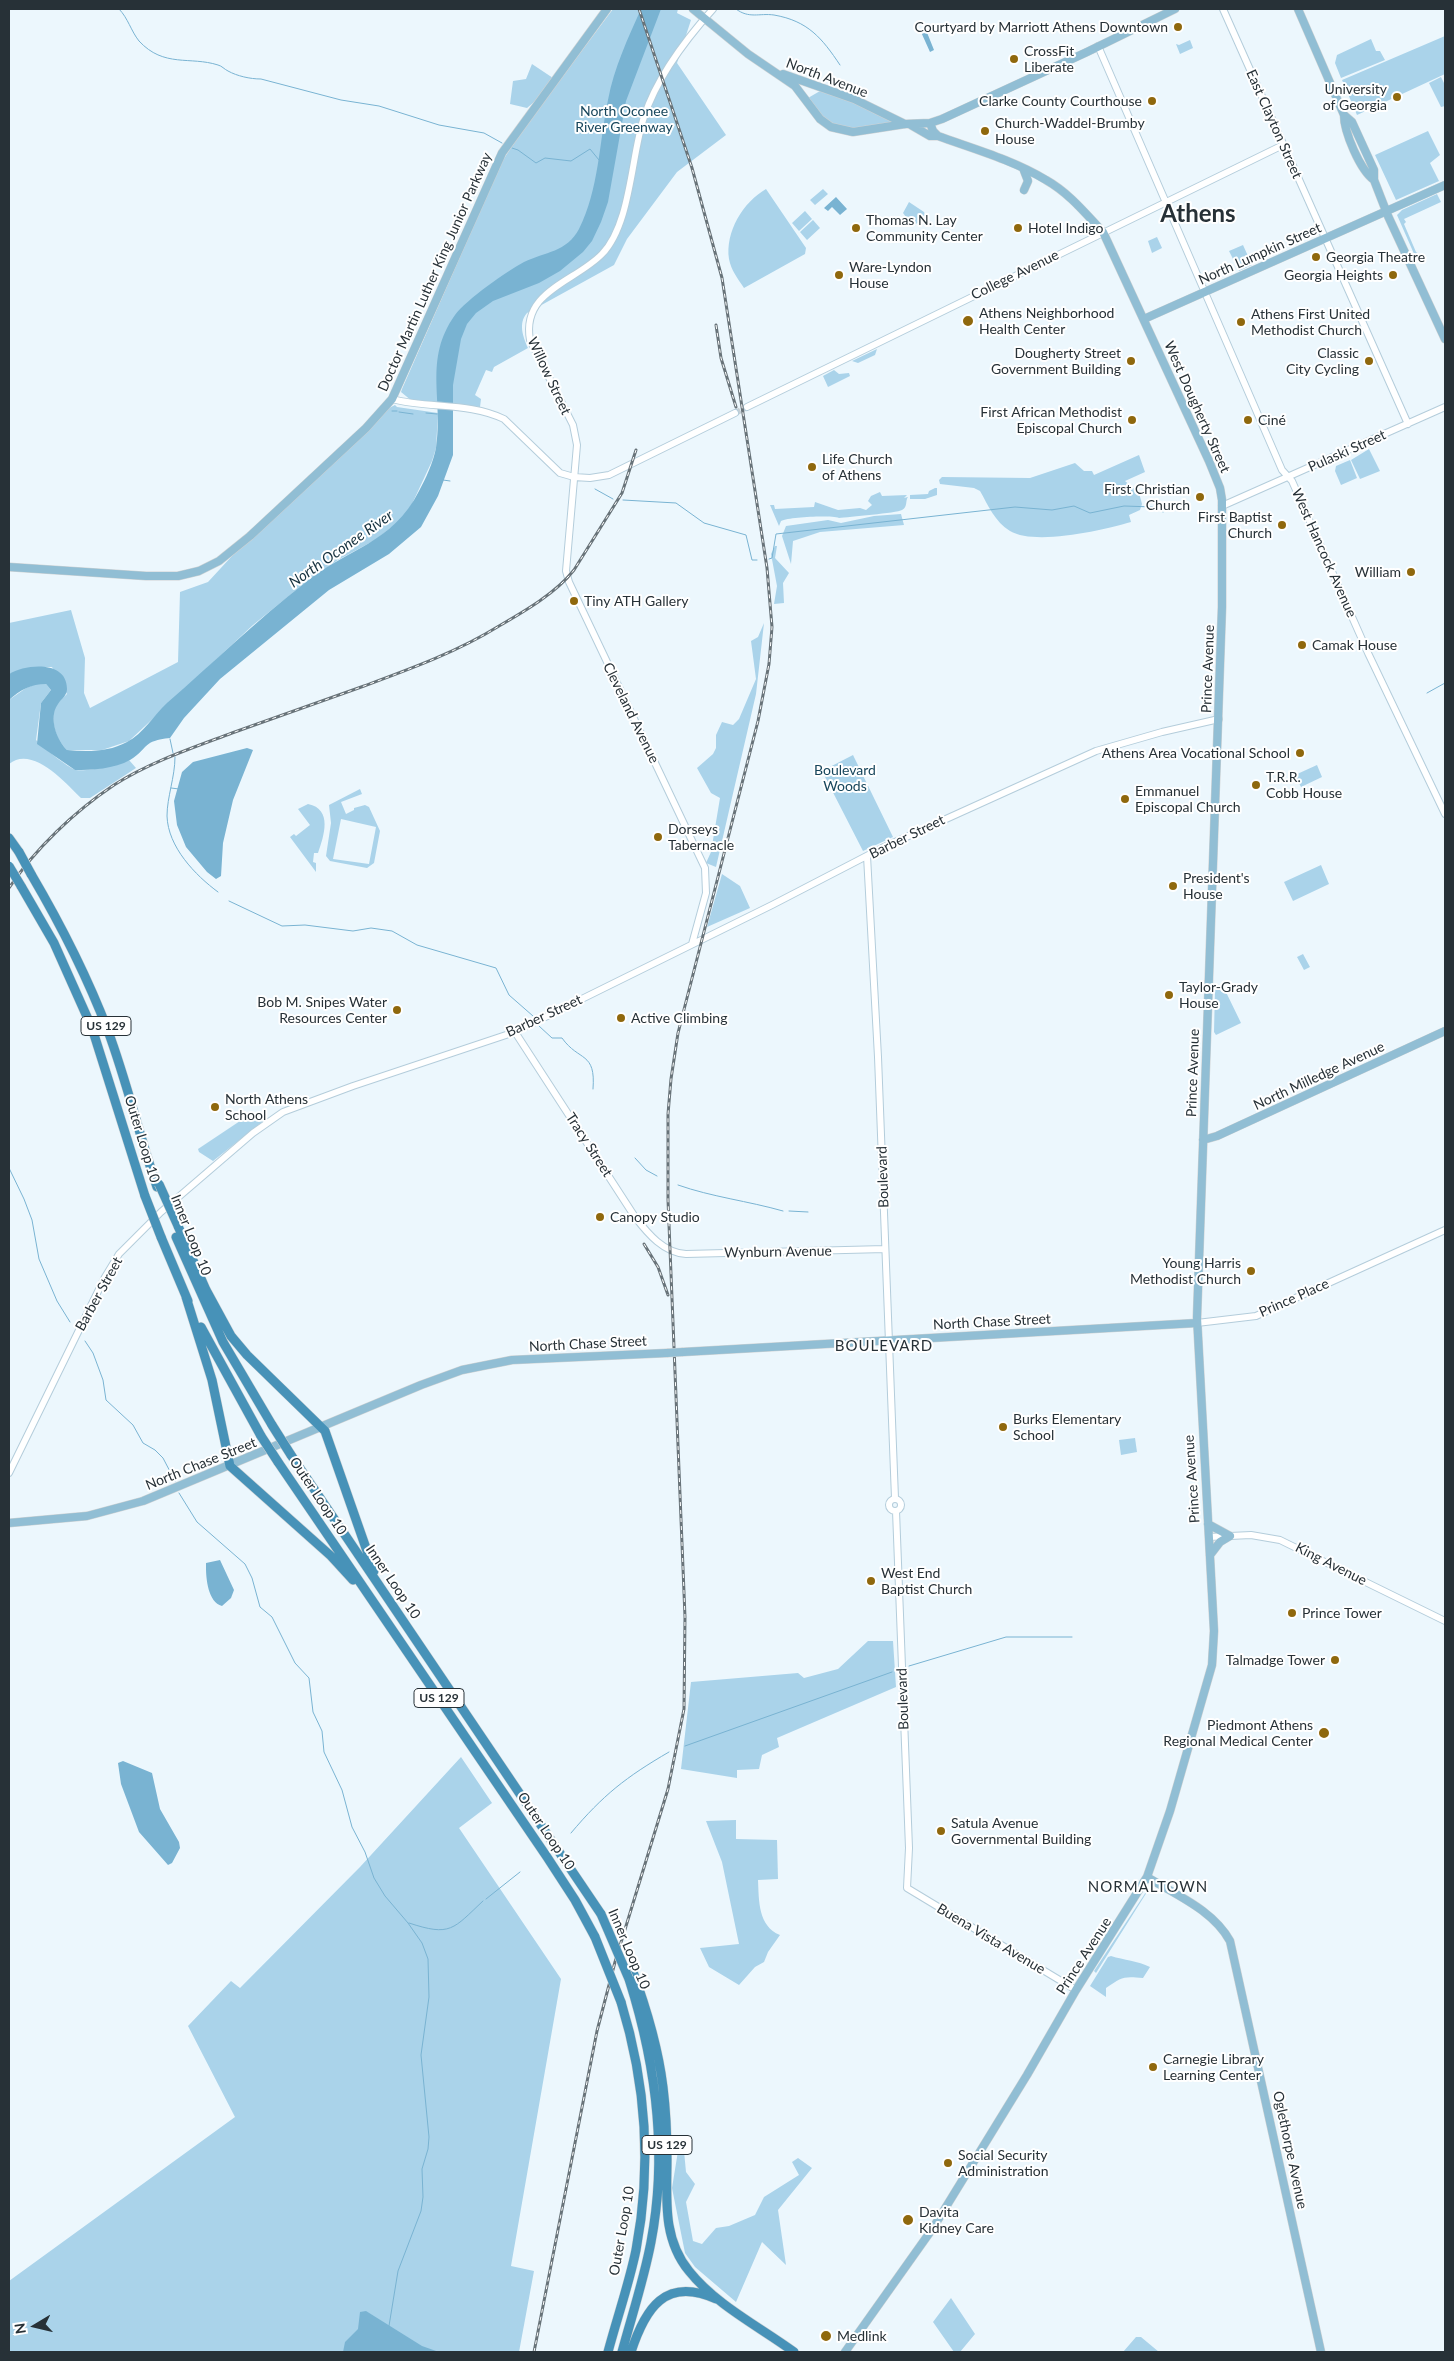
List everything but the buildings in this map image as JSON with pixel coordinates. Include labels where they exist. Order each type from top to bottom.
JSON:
[{"type":"highway","name":"Inner Loop 10","points":[[9,838],[19,852],[69,942],[98,1006],[120,1067],[148,1161],[175,1227],[188,1268],[223,1342],[291,1455],[601,1914],[629,1979],[643,2026],[652,2071],[657,2111],[659,2160],[651,2241],[622,2352]]},
{"type":"highway","name":"Outer Loop 10","points":[[9,866],[54,943],[88,1019],[145,1196],[186,1297],[222,1369],[278,1462],[547,1857],[575,1900],[595,1937],[621,2002],[635,2052],[643,2102],[645,2174],[643,2206],[635,2251],[608,2352]]},
{"type":"highway","points":[[175,1227],[231,1336],[322,1428],[327,1436],[371,1563],[384,1592]]},
{"type":"highway","points":[[186,1297],[212,1380],[230,1466],[331,1556],[385,1619]]},
{"type":"highway","name":"US 129","points":[[601,1914],[632,1969],[650,2022],[663,2084],[666,2126],[666,2211],[670,2233],[677,2252],[689,2271],[725,2303],[794,2352]]},
{"type":"highway","points":[[631,2352],[647,2313],[666,2297],[681,2292],[690,2292],[706,2295],[725,2303]]},
{"type":"main road","name":"Doctor Martin Luther King Junior Parkway","points":[[9,567],[146,576],[178,576],[199,571],[219,561],[250,536],[366,428],[392,399],[502,152],[607,9]]},
{"type":"main road","name":"North Avenue","points":[[693,9],[748,54],[795,86],[820,119],[831,127],[853,132],[908,124],[930,123]]},
{"type":"main road","points":[[938,136],[933,131],[930,123],[1175,9]]},
{"type":"main road","points":[[1298,9],[1344,115],[1352,122],[1374,170],[1374,180],[1386,211],[1445,339]]},
{"type":"main road","name":"North Avenue","points":[[768,68],[854,99],[908,124]]},
{"type":"main road","name":"West Dougherty Street","points":[[908,124],[930,136],[938,136],[1023,168],[1047,180],[1081,207],[1103,232],[1214,473],[1220,488],[1222,506]]},
{"type":"main road","points":[[1023,168],[1028,181],[1024,190]]},
{"type":"main road","name":"North Lumpkin Street","points":[[1144,319],[1445,185]]},
{"type":"main road","name":"Prince Avenue","points":[[845,2352],[938,2222],[1076,1990],[1147,1877],[1172,1804],[1212,1665],[1215,1641],[1197,1323],[1219,719],[1222,506]]},
{"type":"main road","name":"North Milledge Avenue","points":[[1203,1140],[1217,1136],[1445,1032]]},
{"type":"main road","name":"North Chase Street","points":[[9,1523],[68,1518],[119,1509],[177,1489],[421,1385],[462,1370],[512,1360],[1197,1323]]},
{"type":"main road","points":[[1208,1524],[1230,1536]]},
{"type":"main road","points":[[1210,1555],[1220,1542],[1230,1536]]},
{"type":"main road","name":"Oglethorpe Avenue","points":[[1147,1877],[1210,1916],[1220,1926],[1230,1941],[1322,2352]]},
{"type":"street","name":"Willow Street","points":[[574,477],[577,445],[575,433],[530,340],[529,318],[538,300],[603,253],[617,232],[644,116],[656,88],[714,9]]},
{"type":"street","name":"East Clayton Street","points":[[1223,9],[1408,424]]},
{"type":"street","name":"West Hancock Avenue","points":[[1098,46],[1282,470],[1288,477],[1366,648],[1445,814]]},
{"type":"street","name":"College Avenue","points":[[747,407],[1283,145]]},
{"type":"street","points":[[398,386],[399,395],[409,403]]},
{"type":"street","points":[[392,399],[409,403],[488,412],[504,419],[560,473],[574,477],[595,478],[609,475],[735,413]]},
{"type":"street","name":"Pulaski Street","points":[[1222,506],[1445,407]]},
{"type":"street","name":"Cleveland Avenue","points":[[574,477],[566,571],[569,582],[705,868],[706,893],[692,944]]},
{"type":"street","name":"Barber Street","points":[[9,1473],[105,1277],[120,1254],[147,1225],[206,1172],[252,1133],[283,1112],[353,1086],[515,1032],[867,856],[1009,789],[1096,751],[1162,732],[1219,719]]},
{"type":"street","name":"Boulevard","points":[[867,856],[878,1057],[895,1498],[891,1500],[889,1505],[891,1509],[896,1511],[909,1848],[907,1888]]},
{"type":"street","name":"Tracy Street","points":[[515,1032],[635,1217],[652,1237],[671,1251]]},
{"type":"street","name":"Prince Place","points":[[1197,1323],[1256,1316],[1445,1230]]},
{"type":"street","name":"Wynburn Avenue","points":[[671,1251],[686,1254],[885,1249]]},
{"type":"street","name":"King Avenue","points":[[1209,1538],[1258,1535],[1280,1540],[1445,1621]]},
{"type":"street","name":"Buena Vista Avenue","points":[[907,1888],[1076,1990]]},
{"type":"green space","name":"North Oconee River Greenway","points":[[613,9],[678,9],[677,13],[691,20],[677,63],[726,135],[677,172],[627,239],[614,265],[527,313],[522,326],[528,348],[494,367],[492,372],[486,370],[475,395],[481,399],[480,407],[412,401],[401,392],[402,389],[501,163],[524,128]]},
{"type":"green space","points":[[1445,36],[1445,74],[1357,115],[1342,80]]},
{"type":"green space","points":[[1371,39],[1376,51],[1380,51],[1385,60],[1341,78],[1335,63],[1337,55]]},
{"type":"green space","points":[[1190,40],[1193,48],[1180,54],[1176,44],[1179,45]]},
{"type":"green space","points":[[532,64],[553,78],[540,97],[527,108],[510,104],[513,81],[526,79]]},
{"type":"green space","points":[[1441,77],[1445,85],[1445,106],[1441,107],[1429,83]]},
{"type":"green space","points":[[820,91],[862,105],[895,124],[855,130],[837,127],[818,112],[808,98]]},
{"type":"green space","points":[[1428,131],[1440,155],[1430,163],[1439,181],[1396,200],[1375,155]]},
{"type":"green space","points":[[766,189],[806,248],[805,254],[744,288],[730,263],[728,249],[730,238],[737,219],[743,210]]},
{"type":"green space","points":[[823,189],[828,194],[815,205],[810,200]]},
{"type":"green space","points":[[1437,194],[1441,202],[1404,219],[1406,222],[1404,224],[1416,252],[1419,254],[1415,256],[1397,215],[1402,210]]},
{"type":"green space","points":[[909,202],[924,212],[927,220],[912,225],[903,213]]},
{"type":"green space","points":[[805,211],[812,219],[799,231],[792,223]]},
{"type":"green space","points":[[813,220],[820,228],[807,240],[800,232]]},
{"type":"green space","points":[[1157,237],[1162,248],[1152,253],[1148,241]]},
{"type":"green space","points":[[1243,245],[1252,265],[1239,271],[1229,251]]},
{"type":"green space","points":[[877,349],[875,355],[858,363],[852,361]]},
{"type":"green space","points":[[834,370],[839,374],[849,373],[850,376],[828,387],[823,376]]},
{"type":"green space","points":[[395,405],[397,407],[438,413],[436,448],[432,461],[412,504],[402,519],[375,540],[338,560],[306,582],[253,625],[129,741],[102,750],[67,750],[57,736],[53,718],[56,706],[67,694],[52,667],[34,667],[9,674],[9,623],[71,610],[85,658],[84,693],[90,708],[178,662],[180,592],[208,582],[232,556],[389,408]]},
{"type":"green space","points":[[1369,449],[1380,471],[1360,479],[1351,460]]},
{"type":"green space","points":[[1139,455],[1145,472],[1125,481],[1139,493],[1142,504],[1140,510],[1129,515],[1131,522],[1070,535],[1036,537],[1010,531],[996,518],[980,491],[974,488],[940,484],[939,480],[942,477],[1030,478],[1075,463],[1084,471],[1092,471],[1094,475]]},
{"type":"green space","points":[[1350,460],[1357,478],[1341,485],[1335,471],[1336,466]]},
{"type":"green space","points":[[937,488],[937,495],[925,499],[910,499],[910,495],[928,494],[929,491]]},
{"type":"green space","points":[[880,492],[882,496],[907,495],[904,498],[908,497],[905,507],[898,511],[862,516],[793,518],[781,521],[779,526],[770,505],[774,505],[775,509],[814,507],[815,502],[838,510],[860,508],[866,510],[872,505],[868,501],[871,496]]},
{"type":"green space","points":[[901,514],[904,525],[820,532],[793,541],[791,564],[782,536],[786,526],[828,520],[841,523],[874,516]]},
{"type":"green space","points":[[775,546],[777,546],[775,558],[789,573],[783,583],[784,603],[774,604],[777,586],[771,554]]},
{"type":"green space","points":[[764,623],[756,694],[716,867],[706,863],[711,852],[720,798],[711,793],[697,768],[713,754],[716,748],[716,735],[722,722],[733,725],[739,719],[756,679],[751,641],[758,637]]},
{"type":"green space","points":[[36,684],[46,684],[51,690],[41,703],[36,740],[50,752],[76,770],[103,768],[129,760],[136,768],[90,798],[81,798],[57,775],[38,762],[18,759],[9,764],[9,700],[26,688]]},
{"type":"green space","name":"Boulevard Woods","points":[[853,755],[893,837],[863,851],[822,771]]},
{"type":"green space","points":[[1317,765],[1322,777],[1301,787],[1295,775]]},
{"type":"green space","points":[[360,789],[362,794],[341,802],[346,814],[354,810],[354,808],[365,805],[369,807],[380,831],[374,863],[367,868],[330,861],[326,856],[331,823],[329,805]],"holes":[[[341,819],[376,827],[369,864],[333,859]]]},
{"type":"green space","points":[[308,804],[321,811],[325,824],[318,853],[314,853],[313,862],[316,863],[316,872],[290,837],[294,834],[296,836],[310,825],[298,809]]},
{"type":"green space","points":[[1321,865],[1329,884],[1293,901],[1284,882]]},
{"type":"green space","points":[[722,874],[740,886],[750,908],[707,927]]},
{"type":"green space","points":[[1303,954],[1310,967],[1304,970],[1297,957]]},
{"type":"green space","points":[[1217,988],[1224,988],[1241,1023],[1216,1035],[1214,1032],[1215,990]]},
{"type":"green space","points":[[249,1115],[261,1115],[266,1119],[213,1161],[199,1152],[198,1149]]},
{"type":"green space","points":[[1135,1438],[1137,1452],[1121,1455],[1119,1440]]},
{"type":"green space","points":[[868,1641],[893,1641],[896,1687],[777,1738],[779,1747],[762,1755],[759,1769],[737,1770],[737,1778],[681,1769],[691,1682],[798,1673],[804,1678],[838,1669]]},
{"type":"green space","points":[[461,1757],[492,1803],[459,1828],[561,1979],[511,2266],[534,2271],[519,2352],[9,2352],[9,2281],[235,2117],[188,2026],[231,1981],[240,1988],[360,1867]]},
{"type":"green space","points":[[736,1820],[736,1839],[777,1840],[778,1879],[758,1880],[761,1912],[767,1926],[780,1935],[768,1952],[764,1962],[755,1967],[739,1985],[709,1967],[700,1948],[739,1944],[722,1862],[706,1821]]},
{"type":"green space","points":[[1147,1892],[1096,1973],[1094,1971]]},
{"type":"green space","points":[[1111,1956],[1150,1967],[1143,1978],[1123,1978],[1111,1984],[1106,1988],[1106,1997],[1090,1986],[1108,1957]]},
{"type":"green space","points":[[678,2151],[684,2151],[686,2172],[695,2184],[686,2202],[693,2241],[702,2244],[716,2228],[729,2226],[755,2215],[764,2197],[799,2175],[792,2162],[798,2158],[812,2168],[778,2210],[786,2265],[762,2242],[736,2302],[695,2267],[685,2253],[672,2188]]},
{"type":"green space","points":[[951,2298],[975,2334],[960,2352],[954,2352],[933,2322]]},
{"type":"green space","points":[[1136,2337],[1141,2337],[1159,2352],[1123,2352]]},
{"type":"shaded area","points":[[641,9],[661,9],[626,101],[608,202],[601,222],[592,241],[583,252],[560,271],[539,283],[493,301],[476,313],[467,324],[461,339],[453,385],[453,455],[438,496],[421,527],[389,554],[329,590],[220,679],[184,718],[170,738],[150,743],[124,763],[88,770],[75,770],[37,744],[41,703],[51,690],[46,684],[35,685],[17,693],[9,700],[9,674],[25,668],[35,667],[53,669],[60,673],[65,680],[67,691],[55,710],[54,722],[57,735],[63,746],[67,750],[82,751],[98,751],[113,748],[133,739],[167,703],[288,596],[322,571],[382,534],[396,523],[408,509],[427,476],[436,448],[438,430],[437,364],[445,332],[460,309],[487,286],[524,262],[562,247],[574,237],[579,229],[586,214],[595,182],[605,116],[614,76]]},
{"type":"shaded area","points":[[926,30],[934,50],[930,52],[921,32]]},
{"type":"shaded area","points":[[836,197],[847,209],[840,215],[832,207],[828,211],[824,208]]},
{"type":"shaded area","points":[[247,748],[253,750],[233,800],[223,843],[221,876],[216,879],[207,872],[186,847],[177,825],[174,801],[182,772],[193,762]]},
{"type":"shaded area","points":[[220,1560],[234,1590],[231,1598],[222,1606],[217,1604],[211,1595],[207,1584],[206,1572],[206,1563]]},
{"type":"shaded area","points":[[123,1761],[152,1773],[160,1809],[179,1842],[180,1848],[172,1863],[168,1865],[139,1832],[121,1784],[118,1763]]},
{"type":"shaded area","points":[[366,2311],[422,2346],[439,2352],[343,2352],[345,2342],[358,2329],[360,2312]]},
{"type":"waterway","points":[[119,9],[139,41],[158,55],[177,60],[208,62],[244,77],[261,79],[341,100],[379,106],[439,125],[484,133],[502,143]]},
{"type":"waterway","points":[[736,9],[750,15],[774,15],[805,26],[820,39],[840,65]]},
{"type":"waterway","points":[[512,148],[536,163],[545,158],[571,161],[590,149],[599,160]]},
{"type":"waterway","points":[[392,411],[397,411]]},
{"type":"waterway","points":[[399,412],[413,414]]},
{"type":"waterway","points":[[426,413],[437,414]]},
{"type":"waterway","points":[[443,480],[450,481]]},
{"type":"waterway","points":[[595,489],[613,499]]},
{"type":"waterway","points":[[623,500],[676,503],[704,523],[746,535],[752,560],[757,560]]},
{"type":"waterway","points":[[769,559],[772,558],[776,534],[1015,507],[1052,510],[1074,506],[1090,513],[1124,506],[1154,507],[1163,512]]},
{"type":"waterway","points":[[1427,693],[1445,683]]},
{"type":"waterway","points":[[170,739],[173,753]]},
{"type":"waterway","points":[[175,757],[167,809],[172,839],[192,869],[218,892]]},
{"type":"waterway","points":[[171,788],[179,789]]},
{"type":"waterway","points":[[229,901],[282,926],[305,925],[353,931],[371,928],[392,931],[417,945],[496,968],[509,995],[533,1016]]},
{"type":"waterway","points":[[539,1026],[552,1038],[562,1038],[568,1046],[589,1062],[592,1068],[593,1089]]},
{"type":"waterway","points":[[635,1158],[646,1170],[657,1176]]},
{"type":"waterway","points":[[9,1168],[32,1220],[39,1259],[57,1301],[70,1322]]},
{"type":"waterway","points":[[678,1185],[704,1193],[783,1211]]},
{"type":"waterway","points":[[789,1211],[808,1212]]},
{"type":"waterway","points":[[85,1341],[93,1353],[103,1380],[106,1400],[133,1425],[143,1443],[155,1450],[163,1458],[175,1481]]},
{"type":"waterway","points":[[179,1493],[197,1522],[245,1564],[252,1578],[260,1607],[272,1617],[295,1663],[309,1678],[313,1712],[322,1731],[324,1752],[342,1790],[352,1827],[365,1852],[374,1878],[385,1896],[422,1943],[428,1959],[429,1997],[421,2055],[429,2137],[428,2149],[422,2169],[423,2197],[421,2211],[398,2271],[389,2326]]},
{"type":"waterway","points":[[909,1666],[1006,1637],[1072,1637]]},
{"type":"waterway","points":[[685,1746],[892,1672]]},
{"type":"waterway","points":[[571,1833],[605,1797],[640,1770],[669,1752]]},
{"type":"waterway","points":[[486,1899],[520,1872]]},
{"type":"waterway","points":[[409,1923],[434,1929],[443,1930],[451,1928],[483,1901]]},
{"type":"tunnel","points":[[735,413],[747,407]]},
{"type":"railway","points":[[534,2352],[597,2031],[615,1962],[668,1789],[684,1709],[685,1617],[668,1200],[668,1114],[678,1033],[758,721],[769,664],[772,627],[767,568],[722,278],[692,168],[639,9]]},
{"type":"railway","points":[[716,325],[721,358],[736,407]]},
{"type":"railway","points":[[9,888],[43,845],[70,819],[99,795],[128,777],[157,762],[187,750],[433,659],[467,644],[540,601],[574,570],[622,493],[636,450]]},
{"type":"railway","points":[[644,1244],[658,1267],[668,1295]]},
{"type":"place","name":"Courtyard by Marriott Athens Downtown","points":[[1178,27]]},
{"type":"place","name":"CrossFit Liberate","points":[[1014,59]]},
{"type":"place","name":"University of Georgia","points":[[1397,97]]},
{"type":"place","name":"Clarke County Courthouse","points":[[1152,101]]},
{"type":"place","name":"Church-Waddel-Brumby House","points":[[985,131]]},
{"type":"place","name":"Thomas N. Lay Community Center","points":[[856,228]]},
{"type":"place","name":"Hotel Indigo","points":[[1018,228]]},
{"type":"place","name":"Georgia Theatre","points":[[1316,257]]},
{"type":"place","name":"Ware-Lyndon House","points":[[839,275]]},
{"type":"place","name":"Georgia Heights","points":[[1393,275]]},
{"type":"place","name":"Athens Neighborhood Health Center","points":[[968,321]]},
{"type":"place","name":"Athens First United Methodist Church","points":[[1241,322]]},
{"type":"place","name":"Dougherty Street Government Building","points":[[1131,361]]},
{"type":"place","name":"Classic City Cycling","points":[[1369,361]]},
{"type":"place","name":"First African Methodist Episcopal Church","points":[[1132,420]]},
{"type":"place","name":"Ciné","points":[[1248,420]]},
{"type":"place","name":"Life Church of Athens","points":[[812,467]]},
{"type":"place","name":"First Christian Church","points":[[1200,497]]},
{"type":"place","name":"First Baptist Church","points":[[1282,525]]},
{"type":"place","name":"William","points":[[1411,572]]},
{"type":"place","name":"Tiny ATH Gallery","points":[[574,601]]},
{"type":"place","name":"Camak House","points":[[1302,645]]},
{"type":"place","name":"Athens Area Vocational School","points":[[1300,753]]},
{"type":"place","name":"T.R.R. Cobb House","points":[[1256,785]]},
{"type":"place","name":"Emmanuel Episcopal Church","points":[[1125,799]]},
{"type":"place","name":"Dorseys Tabernacle","points":[[658,837]]},
{"type":"place","name":"President's House","points":[[1173,886]]},
{"type":"place","name":"Taylor-Grady House","points":[[1169,995]]},
{"type":"place","name":"Bob M. Snipes Water Resources Center","points":[[397,1010]]},
{"type":"place","name":"Active Climbing","points":[[621,1018]]},
{"type":"place","name":"North Athens School","points":[[215,1107]]},
{"type":"place","name":"Canopy Studio","points":[[600,1217]]},
{"type":"place","name":"Young Harris Methodist Church","points":[[1251,1271]]},
{"type":"place","name":"Burks Elementary School","points":[[1003,1427]]},
{"type":"place","name":"West End Baptist Church","points":[[871,1581]]},
{"type":"place","name":"Prince Tower","points":[[1292,1613]]},
{"type":"place","name":"Talmadge Tower","points":[[1335,1660]]},
{"type":"place","name":"Piedmont Athens Regional Medical Center","points":[[1324,1733]]},
{"type":"place","name":"Satula Avenue Governmental Building","points":[[941,1831]]},
{"type":"place","name":"Carnegie Library Learning Center","points":[[1153,2067]]},
{"type":"place","name":"Social Security Administration","points":[[948,2163]]},
{"type":"place","name":"Davita Kidney Care","points":[[908,2220]]},
{"type":"place","name":"Medlink","points":[[826,2336]]},
{"type":"district","name":"Athens","points":[[1198,214]]},
{"type":"district","name":"BOULEVARD","points":[[884,1346]]},
{"type":"district","name":"NORMALTOWN","points":[[1148,1887]]},
{"type":"water label","name":"North Oconee River","points":[[341,549]]}]
